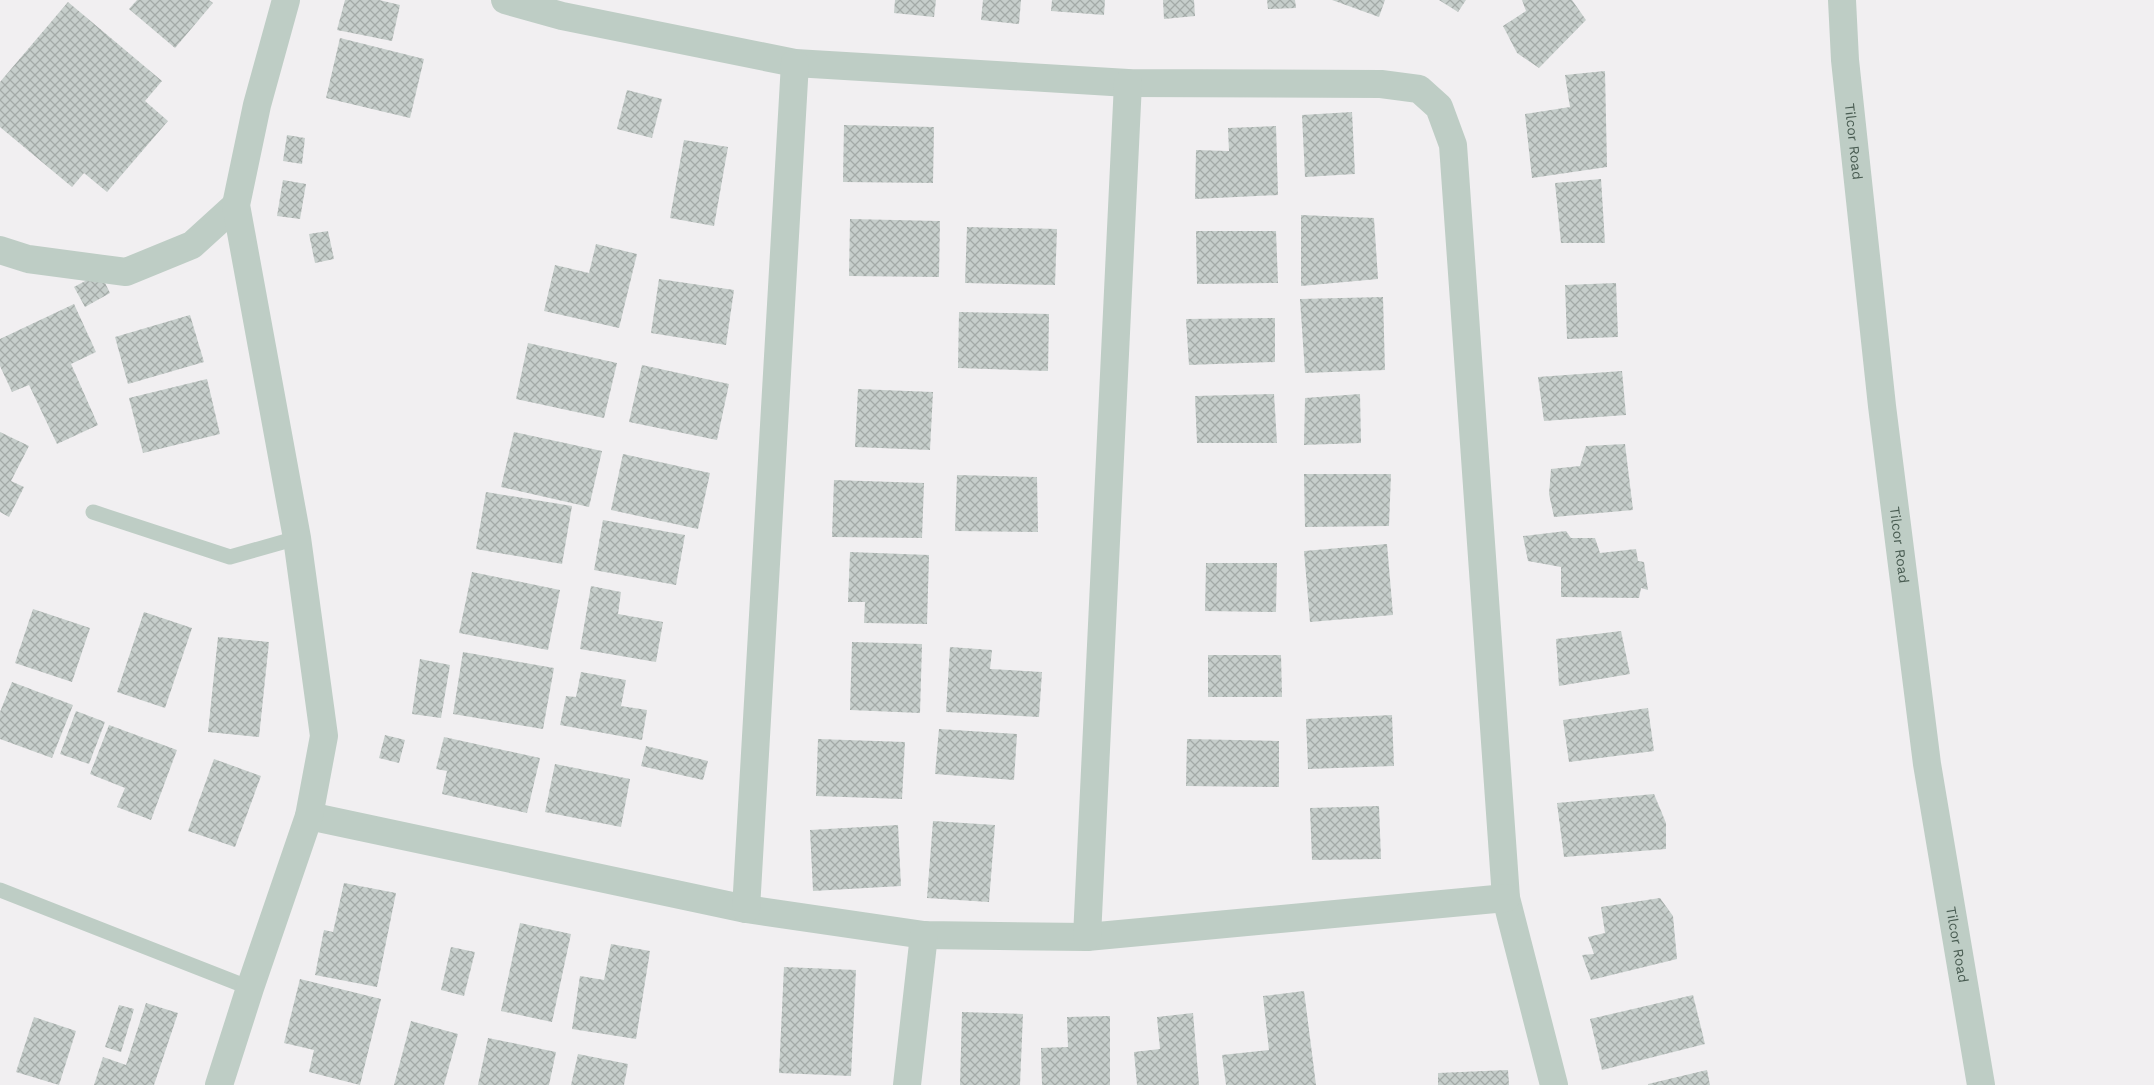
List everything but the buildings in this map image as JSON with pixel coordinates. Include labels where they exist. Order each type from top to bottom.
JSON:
[{"type":"street","points":[[219,1085],[309,816],[324,736],[298,538],[236,205],[257,105],[286,0]]},
{"type":"street","points":[[505,0],[562,16],[795,63],[1128,83],[1381,84],[1419,88],[1439,107],[1454,146],[1506,898],[1554,1085]]},
{"type":"street","name":"Tilcor Road","points":[[1842,0],[1845,60],[1881,396],[1926,754],[1981,1085]]},
{"type":"street","points":[[746,909],[795,63]]},
{"type":"street","points":[[1087,937],[1128,83]]},
{"type":"street","points":[[0,250],[28,259],[126,272],[192,245],[236,205]]},
{"type":"street","points":[[309,816],[746,909],[924,935],[1087,937],[1506,898]]},
{"type":"street","points":[[908,1085],[924,935]]},
{"type":"lane","points":[[93,512],[230,557],[298,538]]},
{"type":"lane","points":[[0,890],[250,988]]}]
